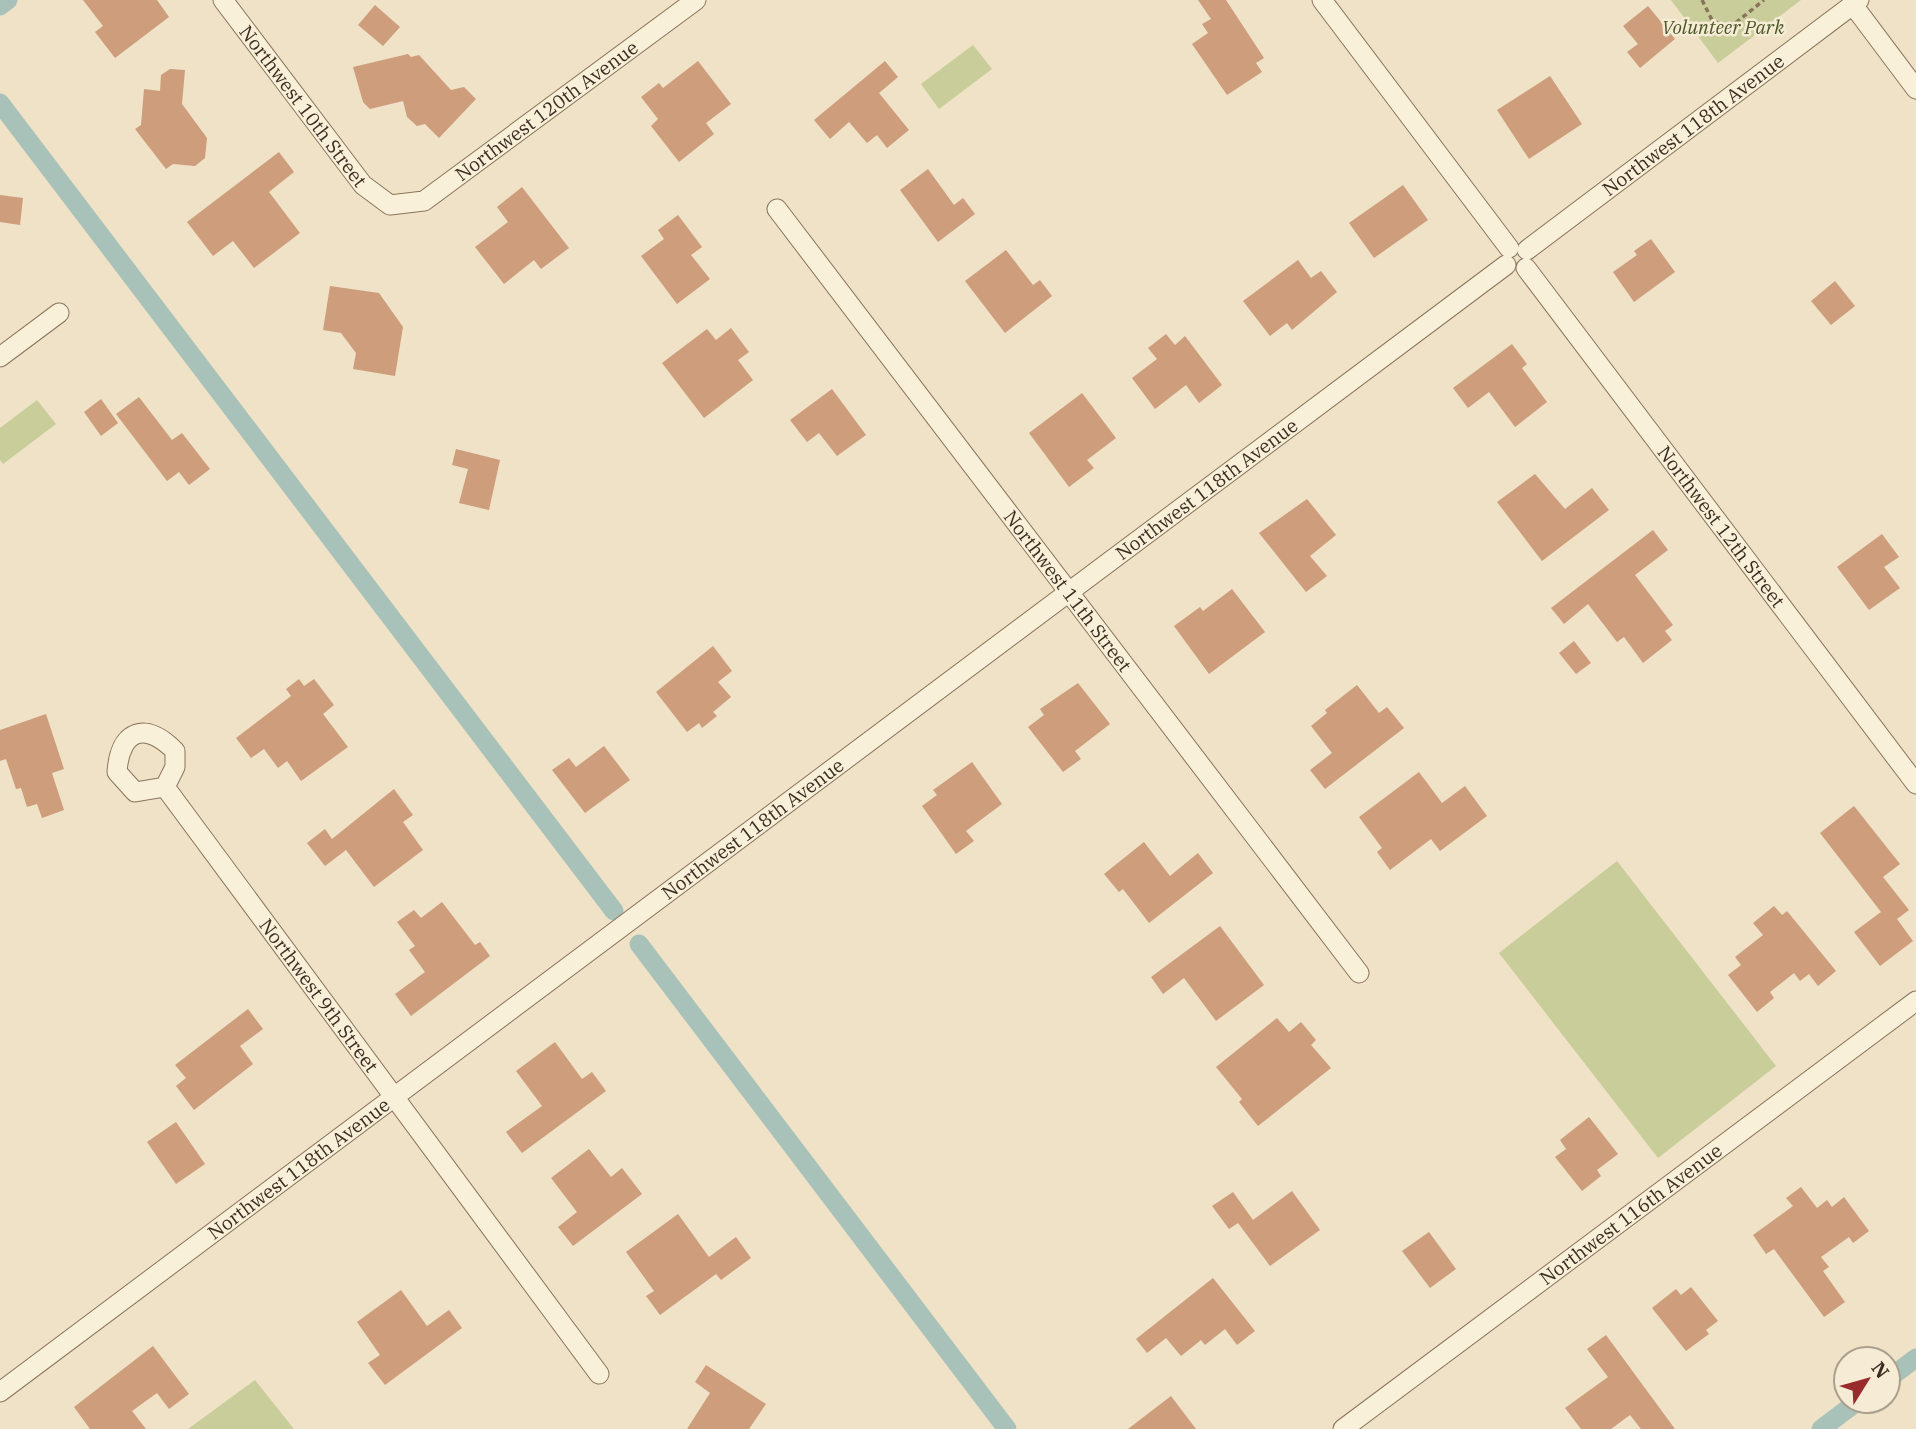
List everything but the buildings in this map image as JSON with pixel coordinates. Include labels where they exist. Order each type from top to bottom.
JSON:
[{"type":"street","name":"Northwest 10th Street","points":[[223,0],[363,185],[390,205]]},
{"type":"street","name":"Northwest 120th Avenue","points":[[390,205],[424,201],[696,0]]},
{"type":"street","name":"Northwest 12th Street","points":[[1322,0],[1916,785]]},
{"type":"street","name":"Northwest 118th Avenue","points":[[0,1392],[1856,2]]},
{"type":"street","points":[[1856,2],[1916,89]]},
{"type":"street","name":"Northwest 11th Street","points":[[777,209],[1359,973]]},
{"type":"street","points":[[0,357],[59,313]]},
{"type":"street","name":"Northwest 9th Street","points":[[165,787],[599,1374]]},
{"type":"street","name":"Northwest 116th Avenue","points":[[1343,1429],[1916,1000]]},
{"type":"path","points":[[1702,0],[1712,20],[1728,29],[1764,0]]},
{"type":"green space","name":"Volunteer Park","points":[[1671,0],[1801,0],[1718,63]]},
{"type":"green space","points":[[973,45],[992,69],[939,109],[921,84]]},
{"type":"green space","points":[[37,400],[56,424],[3,464],[0,460],[0,428]]},
{"type":"green space","points":[[1617,861],[1776,1066],[1658,1158],[1499,953]]},
{"type":"green space","points":[[255,1380],[294,1429],[188,1429]]},
{"type":"waterway","points":[[0,6],[8,0]]},
{"type":"waterway","points":[[0,103],[614,911]]},
{"type":"waterway","points":[[639,944],[1007,1429]]},
{"type":"waterway","points":[[1902,1368],[1916,1358]]},
{"type":"waterway","points":[[1821,1429],[1840,1415]]}]
